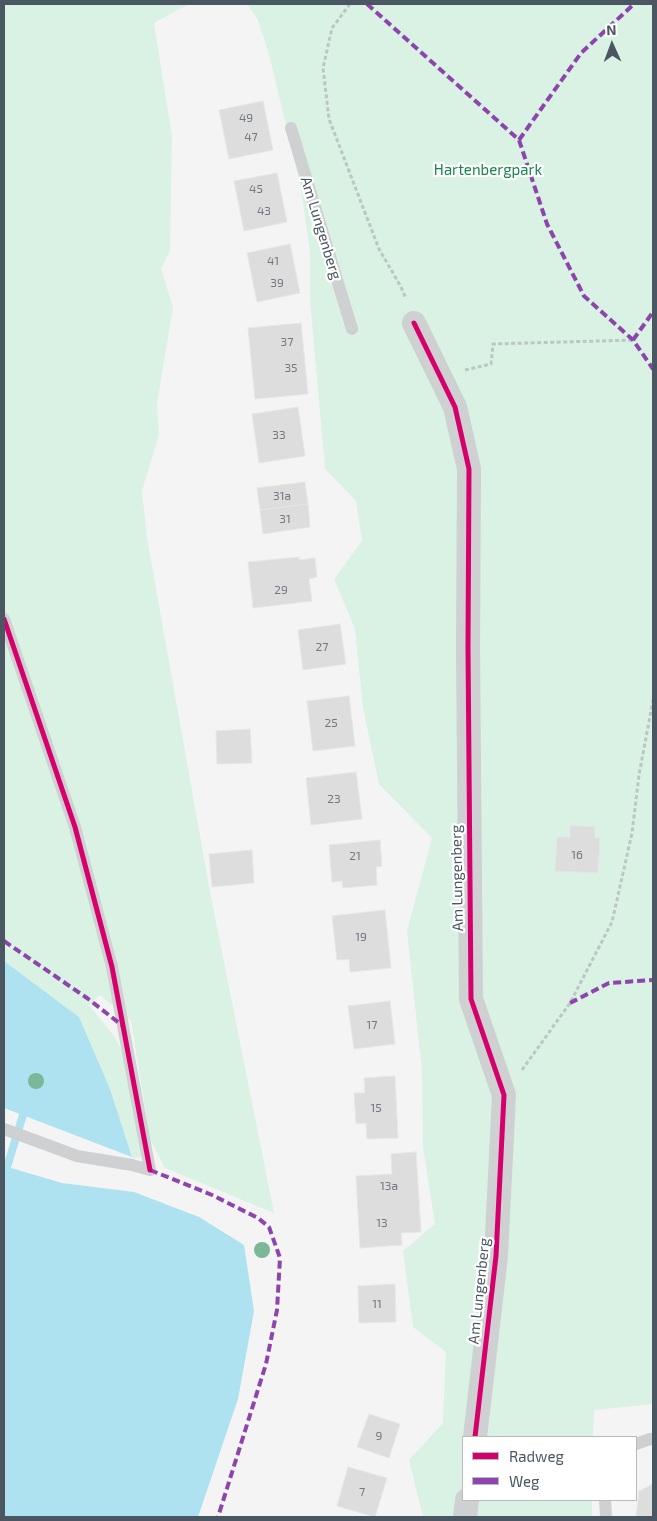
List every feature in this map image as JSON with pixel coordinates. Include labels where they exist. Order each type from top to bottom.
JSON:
[{"type":"street","name":"Am Lungenberg","points":[[414,324],[455,407],[469,469],[468,657],[471,999],[504,1095],[496,1256],[474,1436]]},
{"type":"street","points":[[465,1517],[467,1501]]},
{"type":"lane","name":"Am Lungenberg","points":[[291,128],[352,329]]},
{"type":"lane","points":[[4,620],[75,828],[108,949],[150,1170],[132,1165],[77,1156],[4,1129]]},
{"type":"lane","points":[[637,1444],[650,1438],[653,1439]]},
{"type":"lane","points":[[605,1501],[606,1517]]},
{"type":"path","points":[[350,4],[332,28],[323,68],[330,119],[379,249],[401,287],[414,324]]},
{"type":"path","points":[[440,376],[492,364],[493,344],[633,340]]},
{"type":"path","points":[[504,1095],[570,1004],[612,922],[632,833],[639,776],[653,700]]},
{"type":"green space","points":[[4,4],[189,4],[154,23],[172,137],[170,250],[161,269],[173,307],[157,404],[159,435],[142,491],[147,538],[210,892],[274,1213],[165,1168],[150,1139],[131,1021],[100,995],[89,1005],[114,1036],[123,1052],[142,1157],[132,1157],[110,1089],[79,1017],[4,961]]},
{"type":"green space","name":"Hartenbergpark","points":[[247,4],[653,4],[653,1404],[594,1410],[593,1436],[462,1436],[462,1501],[592,1501],[592,1517],[423,1517],[409,1460],[443,1423],[446,1352],[413,1327],[403,1251],[435,1224],[423,1147],[422,1071],[407,931],[432,838],[379,784],[363,708],[355,629],[334,579],[362,541],[356,501],[325,469],[310,299],[310,252],[301,189],[270,58],[258,20]]},
{"type":"water","points":[[4,961],[79,1017],[110,1089],[132,1157],[4,1108]]},
{"type":"water","points":[[4,1166],[62,1183],[134,1192],[199,1217],[244,1245],[254,1311],[238,1399],[198,1517],[4,1517]]},
{"type":"building","points":[[263,101],[273,150],[229,159],[219,110]]},
{"type":"building","points":[[277,173],[287,222],[244,231],[234,181]]},
{"type":"building","points":[[290,244],[300,293],[257,302],[247,253]]},
{"type":"building","points":[[301,323],[308,394],[255,399],[248,328]]},
{"type":"building","points":[[298,407],[305,456],[259,463],[252,414]]},
{"type":"building","points":[[305,482],[308,504],[260,510],[257,488]]},
{"type":"building","points":[[308,504],[310,527],[263,534],[260,510]]},
{"type":"building","points":[[299,557],[299,560],[315,558],[317,577],[309,579],[312,601],[253,608],[248,562]]},
{"type":"building","points":[[340,624],[346,664],[303,670],[298,630]]},
{"type":"building","points":[[349,696],[355,746],[313,751],[307,701]]},
{"type":"building","points":[[250,729],[252,763],[217,764],[216,731]]},
{"type":"building","points":[[356,772],[362,819],[311,825],[306,778]]},
{"type":"building","points":[[570,825],[595,827],[595,838],[600,838],[598,873],[555,871],[557,837],[570,837]]},
{"type":"building","points":[[380,840],[382,866],[376,867],[377,885],[343,888],[342,881],[332,882],[329,845]]},
{"type":"building","points":[[252,850],[254,883],[212,887],[209,854]]},
{"type":"building","points":[[385,910],[391,968],[350,972],[349,959],[337,960],[332,916]]},
{"type":"building","points":[[390,1001],[395,1044],[354,1049],[348,1006]]},
{"type":"building","points":[[395,1076],[398,1138],[367,1139],[366,1123],[356,1124],[354,1093],[365,1093],[364,1078]]},
{"type":"building","points":[[416,1152],[421,1232],[401,1233],[402,1245],[360,1248],[356,1176],[392,1174],[391,1154]]},
{"type":"building","points":[[395,1284],[396,1322],[359,1323],[358,1286]]},
{"type":"building","points":[[369,1414],[400,1424],[389,1458],[357,1447]]},
{"type":"building","points":[[348,1467],[387,1478],[375,1517],[337,1506]]},
{"type":"building","points":[[653,1484],[653,1517],[636,1517],[639,1491]]},
{"type":"waterway","points":[[7,1167],[23,1115]]},
{"type":"marked path","points":[[367,4],[519,140],[547,224],[584,296],[633,340],[653,369]]},
{"type":"marked path","points":[[519,140],[581,53],[634,4]]},
{"type":"marked path","points":[[633,340],[653,312]]},
{"type":"marked path","points":[[4,941],[87,998],[123,1026]]},
{"type":"marked path","points":[[570,1003],[609,983],[653,980]]},
{"type":"marked path","points":[[150,1170],[212,1195],[258,1218],[269,1227],[280,1258],[277,1310],[266,1364],[218,1517]]},
{"type":"cycle path","points":[[414,323],[455,407],[469,469],[468,647],[471,999],[504,1095],[496,1256],[475,1436]]},
{"type":"cycle path","points":[[4,619],[75,827],[112,967],[150,1170]]}]
